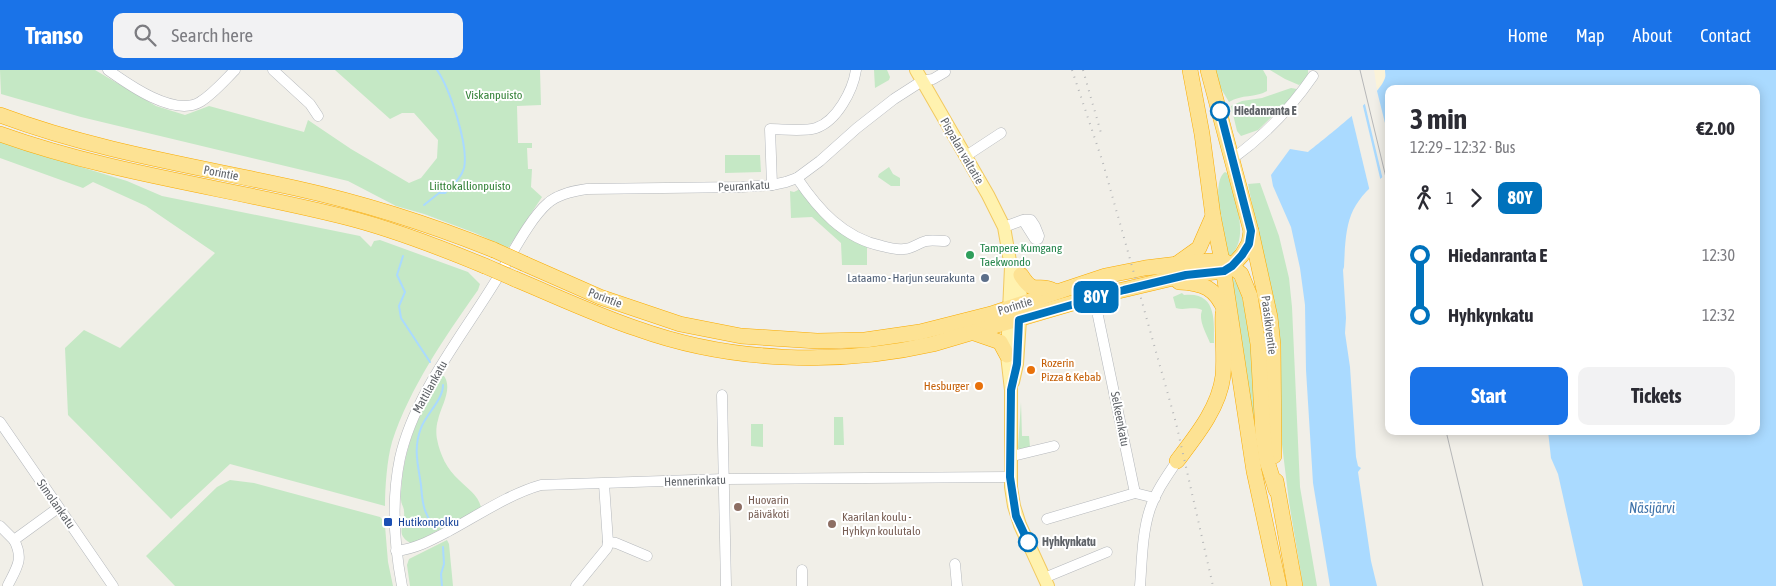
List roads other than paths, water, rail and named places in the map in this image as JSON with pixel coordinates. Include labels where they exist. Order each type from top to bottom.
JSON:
[{"type":"highway","points":[[1190,70],[1202,134],[1213,216],[1226,266],[1226,292],[1254,471],[1279,586]]},
{"type":"highway","name":"Paasikiventie","points":[[1208,70],[1251,231],[1268,308],[1273,345],[1276,490],[1295,586]]},
{"type":"highway","name":"Porintie","points":[[0,115],[68,138],[115,151],[296,188],[414,220],[494,250],[600,297],[680,324],[741,336],[817,341],[865,340],[920,332],[1015,314],[1165,281]]},
{"type":"highway","name":"Porintie","points":[[0,134],[61,154],[111,167],[284,203],[347,218],[398,233],[442,248],[639,330],[672,340],[739,353],[790,357],[838,356],[915,348],[974,333],[1058,293],[1105,276],[1145,268],[1210,261],[1226,266]]},
{"type":"highway","points":[[1178,264],[1199,248],[1213,216]]},
{"type":"highway","points":[[1165,281],[1226,266],[1242,255],[1249,244],[1251,231]]},
{"type":"highway","points":[[1226,266],[1241,274],[1250,296],[1258,344],[1263,434],[1267,461],[1276,490]]},
{"type":"highway","points":[[1021,275],[1030,287],[1036,289],[1048,288],[1058,293]]},
{"type":"highway","points":[[1165,281],[1195,283],[1206,287],[1217,296],[1232,329]]},
{"type":"highway","points":[[1177,461],[1206,421],[1220,388],[1223,376],[1223,307],[1226,292]]},
{"type":"highway","points":[[974,333],[1000,342],[1007,355]]},
{"type":"main road","name":"Pispalan valtatie","points":[[919,76],[988,195],[1005,230],[1021,275],[1007,355],[1011,390],[1010,477],[1016,516],[1046,582]]},
{"type":"main road","name":"Pispalan valtatie","points":[[1005,230],[1011,267],[1017,364],[1011,390]]},
{"type":"street","points":[[108,70],[142,92],[179,106],[189,106],[199,103],[207,97],[235,70]]},
{"type":"street","points":[[273,70],[310,104],[318,116]]},
{"type":"street","points":[[772,185],[770,129],[812,129],[823,124],[841,108],[853,85],[856,70]]},
{"type":"street","name":"Peurankatu","points":[[539,212],[556,198],[574,191],[587,189],[772,185],[786,182],[797,178],[820,162],[919,76],[933,80],[945,72]]},
{"type":"street","points":[[1232,159],[1262,136],[1300,94],[1313,76]]},
{"type":"street","points":[[966,156],[1001,133]]},
{"type":"street","points":[[797,178],[812,200],[832,221],[863,240],[882,246],[905,249],[925,241],[945,241]]},
{"type":"street","name":"Mattilankatu","points":[[402,586],[394,524],[396,482],[400,458],[414,414],[440,368],[539,212]]},
{"type":"street","points":[[1005,230],[1023,220]]},
{"type":"street","name":"Selkeenkatu","points":[[1098,316],[1134,493]]},
{"type":"street","points":[[722,396],[726,586]]},
{"type":"street","name":"Simolankatu","points":[[0,422],[113,586]]},
{"type":"street","points":[[1010,455],[1054,446]]},
{"type":"street","points":[[1140,586],[1150,510],[1177,461]]},
{"type":"street","name":"Hennerinkatu","points":[[396,551],[414,548],[426,543],[530,488],[555,484],[1010,477]]},
{"type":"street","points":[[576,586],[607,548],[604,484]]},
{"type":"street","points":[[1047,519],[1134,493],[1155,498]]},
{"type":"street","points":[[14,540],[58,508]]},
{"type":"street","points":[[0,526],[14,540],[19,550],[19,564],[8,585]]},
{"type":"street","points":[[608,542],[616,543],[647,556]]},
{"type":"street","points":[[1046,582],[1107,552]]},
{"type":"street","points":[[955,564],[957,586]]},
{"type":"street","points":[[802,570],[802,586]]},
{"type":"water","name":"Näsijärvi","points":[[1385,70],[1776,70],[1776,586],[1583,586],[1558,474],[1551,458],[1548,435],[1760,435],[1760,85],[1385,85],[1385,175],[1365,193],[1352,213],[1346,236],[1343,270],[1345,333],[1350,367],[1356,457],[1358,466],[1361,468],[1358,472],[1371,561],[1377,586],[1330,586],[1313,483],[1306,370],[1305,305],[1300,268],[1291,227],[1273,186],[1271,175],[1290,149],[1308,152],[1362,106],[1381,86]]},
{"type":"waterway","points":[[424,205],[439,193],[445,193],[459,179],[463,172],[465,158],[461,132],[453,104],[437,70]]},
{"type":"waterway","points":[[403,256],[397,275],[405,292],[399,306],[401,318],[430,362]]},
{"type":"waterway","points":[[435,528],[425,512],[423,504],[417,443],[421,428],[437,402],[443,385]]},
{"type":"waterway","points":[[442,586],[443,547]]},
{"type":"tram line","points":[[1360,70],[1385,173]]},
{"type":"tram line","points":[[1447,435],[1483,586]]},
{"type":"railway","points":[[1072,70],[1103,163],[1176,423],[1213,586]]},
{"type":"railway","points":[[1083,70],[1101,133]]},
{"type":"place","name":"Hiedanranta E","points":[[1220,111]]},
{"type":"place","name":"Tampere Kumgang Taekwondo","points":[[970,255]]},
{"type":"place","name":"Lataamo - Harjun seurakunta","points":[[985,278]]},
{"type":"place","name":"Rozerin Pizza & Kebab","points":[[1031,370]]},
{"type":"place","name":"Hesburger","points":[[979,386]]},
{"type":"place","name":"Huovarin päiväkoti","points":[[738,507]]},
{"type":"place","name":"Hutikonpolku","points":[[388,522]]},
{"type":"place","name":"Kaarilan koulu - Hyhkyn koulutalo","points":[[832,524]]},
{"type":"place","name":"Hyhkynkatu","points":[[1028,542]]},
{"type":"park label","name":"Viskanpuisto","points":[[494,95]]},
{"type":"park label","name":"Liittokallionpuisto","points":[[470,186]]}]
